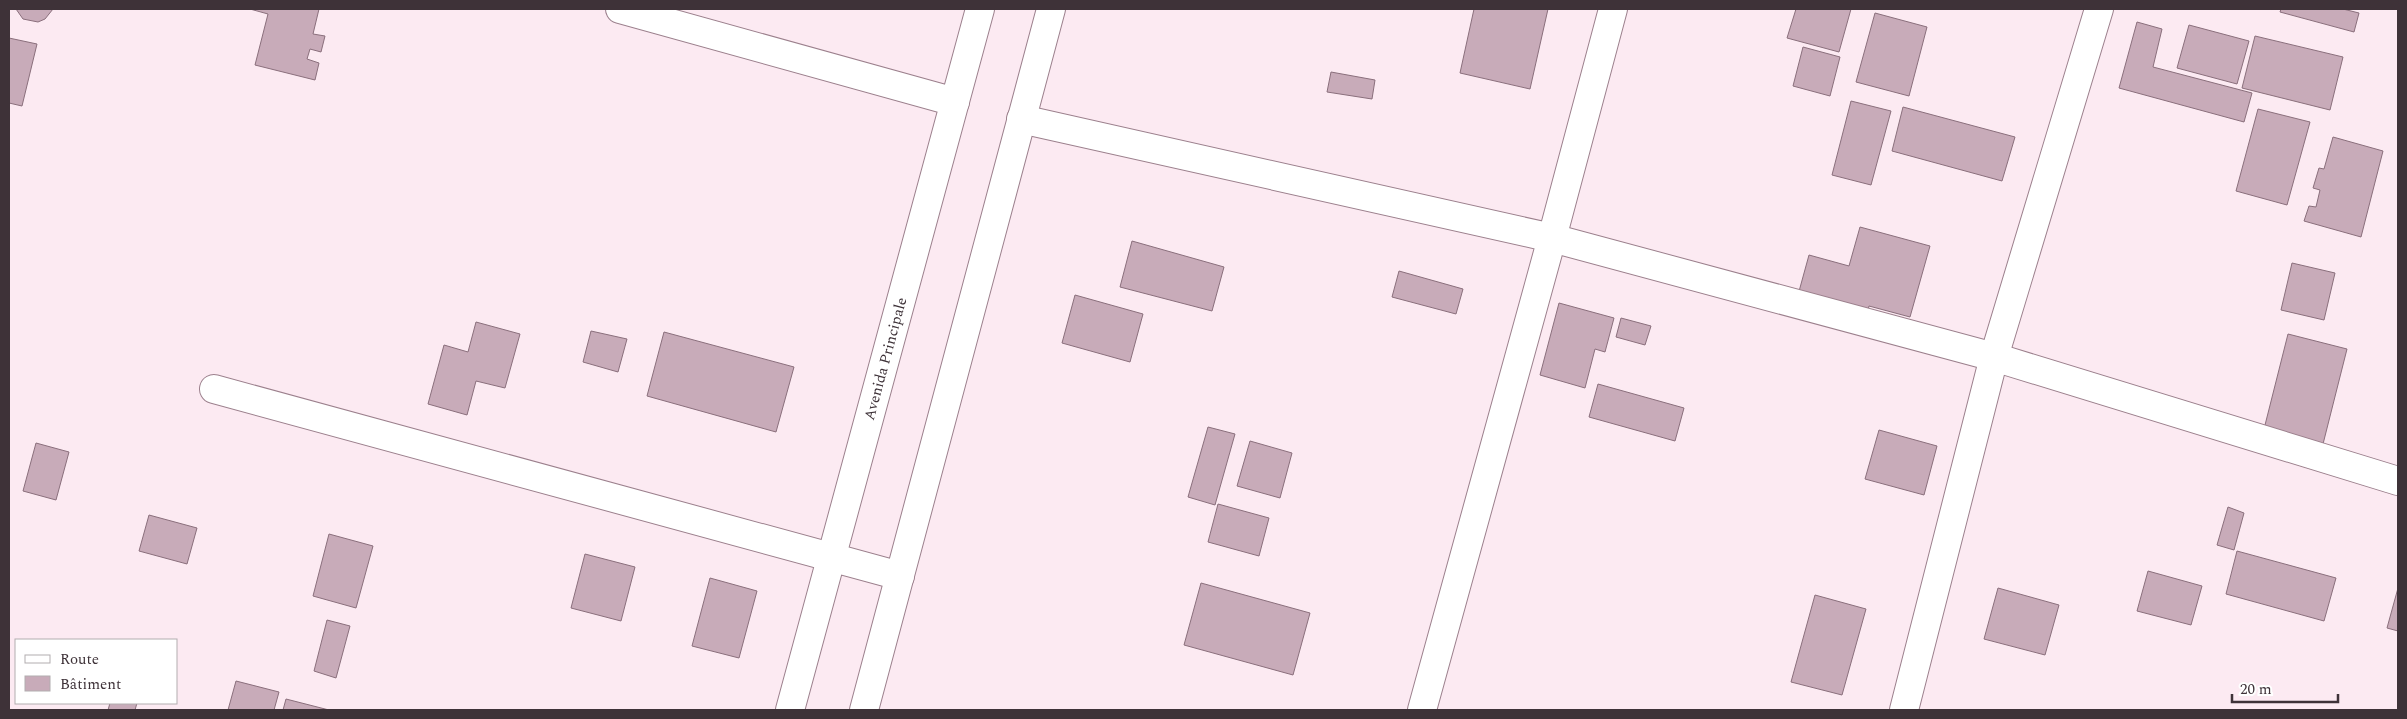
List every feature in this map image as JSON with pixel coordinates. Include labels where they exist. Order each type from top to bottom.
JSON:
[{"type":"street","points":[[620,9],[955,102]]},
{"type":"street","name":"Avenida Principale","points":[[790,710],[980,9]]},
{"type":"street","points":[[864,710],[1051,9]]},
{"type":"street","points":[[1422,710],[1613,9]]},
{"type":"street","points":[[1904,710],[1994,357],[2099,9]]},
{"type":"street","points":[[1021,120],[1552,238],[1994,357],[2398,481]]},
{"type":"street","points":[[214,389],[831,559],[900,576]]},
{"type":"building","points":[[16,9],[53,9],[45,19],[38,22],[23,19]]},
{"type":"building","points":[[250,9],[319,9],[313,34],[325,36],[321,52],[310,49],[307,59],[319,63],[315,80],[255,65],[268,14]]},
{"type":"building","points":[[1474,9],[1548,9],[1530,89],[1460,73]]},
{"type":"building","points":[[1796,9],[1851,9],[1839,52],[1787,38]]},
{"type":"building","points":[[2281,9],[2343,9],[2359,13],[2354,32],[2280,12]]},
{"type":"building","points":[[1875,13],[1927,27],[1909,96],[1856,82]]},
{"type":"building","points":[[2137,22],[2162,29],[2153,67],[2252,93],[2244,122],[2119,88]]},
{"type":"building","points":[[2189,25],[2249,41],[2237,84],[2177,68]]},
{"type":"building","points":[[2255,36],[2343,57],[2330,110],[2242,88]]},
{"type":"building","points":[[9,38],[37,44],[22,106],[9,103]]},
{"type":"building","points":[[1803,47],[1840,57],[1830,96],[1793,86]]},
{"type":"building","points":[[1331,72],[1375,80],[1372,99],[1327,92]]},
{"type":"building","points":[[1851,101],[1891,111],[1871,185],[1832,175]]},
{"type":"building","points":[[1903,107],[2015,137],[2002,181],[1892,151]]},
{"type":"building","points":[[2258,109],[2310,122],[2287,205],[2236,191]]},
{"type":"building","points":[[2333,137],[2383,151],[2361,237],[2304,221],[2309,206],[2316,207],[2320,190],[2313,188],[2319,168],[2324,169]]},
{"type":"building","points":[[1860,227],[1930,246],[1910,317],[1869,306],[1867,314],[1798,295],[1809,255],[1849,266]]},
{"type":"building","points":[[1132,241],[1224,267],[1212,311],[1120,287]]},
{"type":"building","points":[[2292,263],[2335,273],[2324,320],[2281,310]]},
{"type":"building","points":[[1399,271],[1463,289],[1456,314],[1392,297]]},
{"type":"building","points":[[1075,295],[1143,314],[1130,362],[1062,343]]},
{"type":"building","points":[[1559,303],[1614,318],[1605,352],[1595,349],[1585,388],[1540,375]]},
{"type":"building","points":[[1621,318],[1651,326],[1645,345],[1616,337]]},
{"type":"building","points":[[476,322],[520,334],[505,388],[476,381],[467,415],[428,404],[444,345],[468,352]]},
{"type":"building","points":[[591,331],[627,339],[618,372],[583,362]]},
{"type":"building","points":[[664,332],[794,367],[776,432],[647,396]]},
{"type":"building","points":[[2288,334],[2347,349],[2322,448],[2263,433]]},
{"type":"building","points":[[1598,384],[1684,408],[1675,441],[1589,417]]},
{"type":"building","points":[[1208,427],[1235,434],[1215,505],[1188,497]]},
{"type":"building","points":[[1879,430],[1937,446],[1924,495],[1865,479]]},
{"type":"building","points":[[1250,441],[1292,453],[1280,498],[1237,486]]},
{"type":"building","points":[[36,443],[69,452],[56,500],[23,491]]},
{"type":"building","points":[[1218,504],[1269,518],[1259,556],[1208,542]]},
{"type":"building","points":[[2228,507],[2244,513],[2234,550],[2217,545]]},
{"type":"building","points":[[149,515],[197,528],[187,564],[139,551]]},
{"type":"building","points":[[329,534],[373,546],[356,608],[313,596]]},
{"type":"building","points":[[2237,551],[2336,578],[2324,621],[2226,594]]},
{"type":"building","points":[[585,554],[635,567],[621,621],[571,608]]},
{"type":"building","points":[[2148,571],[2202,586],[2191,625],[2137,611]]},
{"type":"building","points":[[710,578],[757,591],[739,658],[692,646]]},
{"type":"building","points":[[1201,583],[1310,613],[1293,675],[1184,645]]},
{"type":"building","points":[[1998,588],[2059,605],[2045,655],[1984,639]]},
{"type":"building","points":[[2398,588],[2398,631],[2387,628]]},
{"type":"building","points":[[1815,595],[1866,609],[1842,695],[1791,682]]},
{"type":"building","points":[[327,620],[350,626],[336,678],[314,671]]},
{"type":"building","points":[[236,681],[279,692],[274,710],[228,710]]},
{"type":"building","points":[[286,699],[329,710],[283,710]]},
{"type":"building","points":[[110,704],[137,704],[135,710],[108,710]]}]
